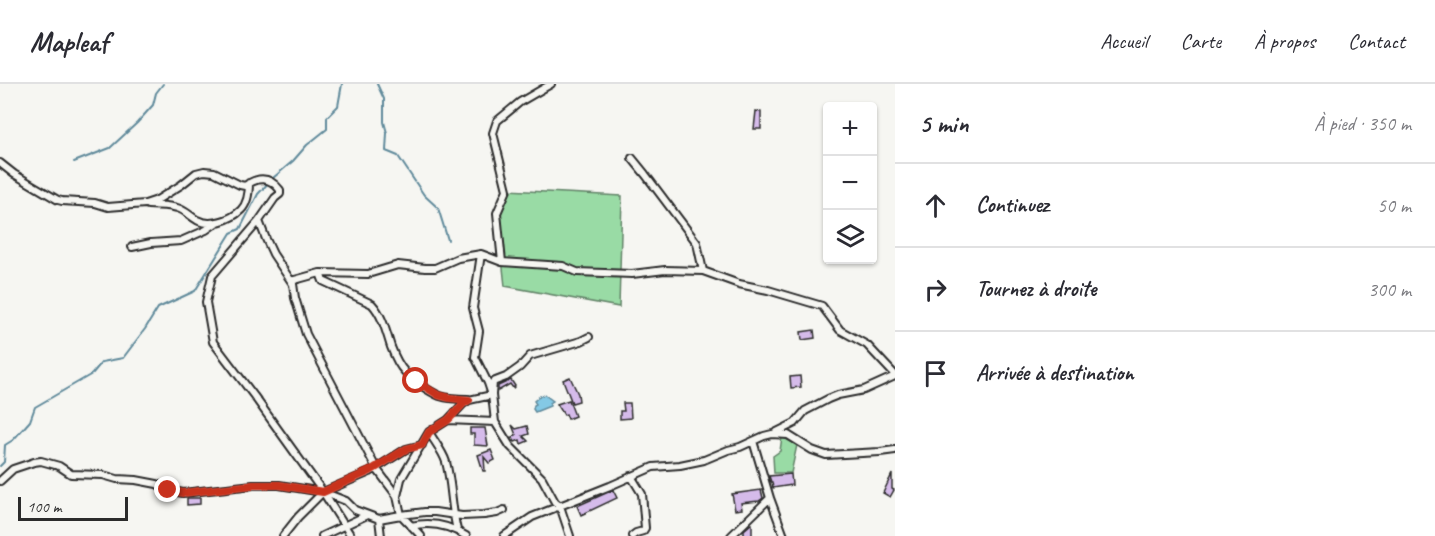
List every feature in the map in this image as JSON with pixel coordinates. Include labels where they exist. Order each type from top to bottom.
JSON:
[{"type":"street","points":[[502,262],[497,213],[507,190],[493,133],[497,121],[520,102],[551,84]]},
{"type":"street","points":[[632,158],[697,243],[703,271]]},
{"type":"street","points":[[0,163],[14,174],[62,201],[95,203],[108,207],[145,204],[178,208],[198,220],[211,223],[227,219],[242,210],[249,193],[249,183]]},
{"type":"street","points":[[145,204],[157,200],[196,173],[204,171],[214,172],[245,186],[253,180],[266,179],[280,190],[280,194],[259,221],[212,276],[206,302],[213,342],[323,492],[351,536]]},
{"type":"street","points":[[132,247],[181,241],[206,230],[218,221]]},
{"type":"street","points":[[259,221],[273,254],[291,281],[306,334],[376,468],[397,496],[401,515],[421,536]]},
{"type":"street","points":[[481,254],[473,308],[479,331],[475,357],[492,395]]},
{"type":"street","points":[[291,281],[320,273],[368,274],[398,266],[435,268],[458,258],[481,254],[502,262],[563,266],[577,272],[632,274],[665,270],[703,271],[739,284],[822,306],[840,330],[867,345],[895,376],[864,390],[828,399],[805,411],[795,423],[740,447],[704,460],[653,467],[532,516],[504,536]]},
{"type":"street","points":[[320,273],[323,281],[372,304],[384,324],[392,350],[404,371],[416,381],[438,395],[450,398],[469,400],[492,395]]},
{"type":"street","points":[[570,536],[560,506],[542,478],[510,446],[495,422],[493,382],[506,377],[530,356],[589,338]]},
{"type":"street","points":[[397,496],[401,479],[429,432],[448,420],[469,400]]},
{"type":"street","points":[[448,420],[495,422]]},
{"type":"street","points":[[429,432],[445,460],[451,492],[452,514],[457,530]]},
{"type":"street","points":[[772,434],[788,435],[812,450],[826,455],[895,450]]},
{"type":"street","points":[[753,441],[784,536]]},
{"type":"street","points":[[283,536],[323,492],[376,468],[406,449],[422,445]]},
{"type":"street","points":[[0,481],[13,470],[41,461],[59,466],[71,474],[104,475],[117,479],[136,480],[183,493],[253,485],[279,485],[323,492],[346,501],[355,510],[379,519],[425,512],[462,516],[484,515],[504,510]]},
{"type":"street","points":[[631,476],[642,494],[645,528],[632,536]]},
{"type":"street","points":[[731,536],[771,498]]},
{"type":"street","points":[[322,536],[367,515]]},
{"type":"street","points":[[379,519],[381,536]]},
{"type":"street","points":[[411,526],[436,524],[457,530],[466,536]]},
{"type":"green space","points":[[507,190],[622,196],[619,307],[505,286],[497,213]]},
{"type":"green space","points":[[782,437],[797,445],[791,473],[774,473],[773,456],[780,451]]},
{"type":"water","points":[[545,395],[553,401],[550,406],[535,412],[534,401]]},
{"type":"building","points":[[756,111],[761,112],[761,129],[754,129]]},
{"type":"building","points":[[814,330],[815,338],[802,340],[801,332]]},
{"type":"building","points":[[800,376],[801,387],[791,388],[790,377]]},
{"type":"building","points":[[570,377],[579,401],[572,403],[563,380]]},
{"type":"building","points":[[511,380],[515,386],[513,388],[510,384],[498,391],[498,386]]},
{"type":"building","points":[[569,400],[575,416],[568,419],[557,404]]},
{"type":"building","points":[[623,403],[630,403],[631,418],[620,419],[620,411],[624,411]]},
{"type":"building","points":[[512,425],[516,429],[527,426],[529,434],[523,436],[528,441],[521,444],[520,440],[515,442],[512,437],[516,435]]},
{"type":"building","points":[[470,428],[485,428],[488,446],[474,445],[474,434],[470,434]]},
{"type":"building","points":[[491,450],[495,460],[489,463],[484,457],[485,471],[483,471],[478,455]]},
{"type":"building","points":[[791,474],[792,485],[773,488],[769,476]]},
{"type":"building","points":[[892,474],[892,489],[894,490],[890,497],[883,493]]},
{"type":"building","points":[[613,490],[617,498],[581,515],[577,506]]},
{"type":"building","points":[[761,490],[763,498],[759,501],[741,503],[742,509],[735,510],[732,494]]},
{"type":"building","points":[[187,498],[200,498],[200,504],[187,505]]},
{"type":"building","points":[[751,524],[752,536],[744,536],[744,530]]},
{"type":"waterway","points":[[74,162],[110,148],[153,105],[156,93],[163,84]]},
{"type":"waterway","points":[[0,466],[4,462],[5,445],[13,440],[30,421],[35,407],[92,374],[102,362],[123,358],[158,308],[195,291],[231,233],[240,229],[258,194],[307,145],[327,129],[327,117],[338,106],[342,84]]},
{"type":"waterway","points":[[377,84],[384,99],[386,151],[398,156],[424,195],[438,208],[448,240]]},
{"type":"route","points":[[168,490],[183,493],[253,485],[279,485],[323,492],[370,471],[406,449],[422,445],[429,432],[448,420],[469,400],[438,395],[416,381]]}]
